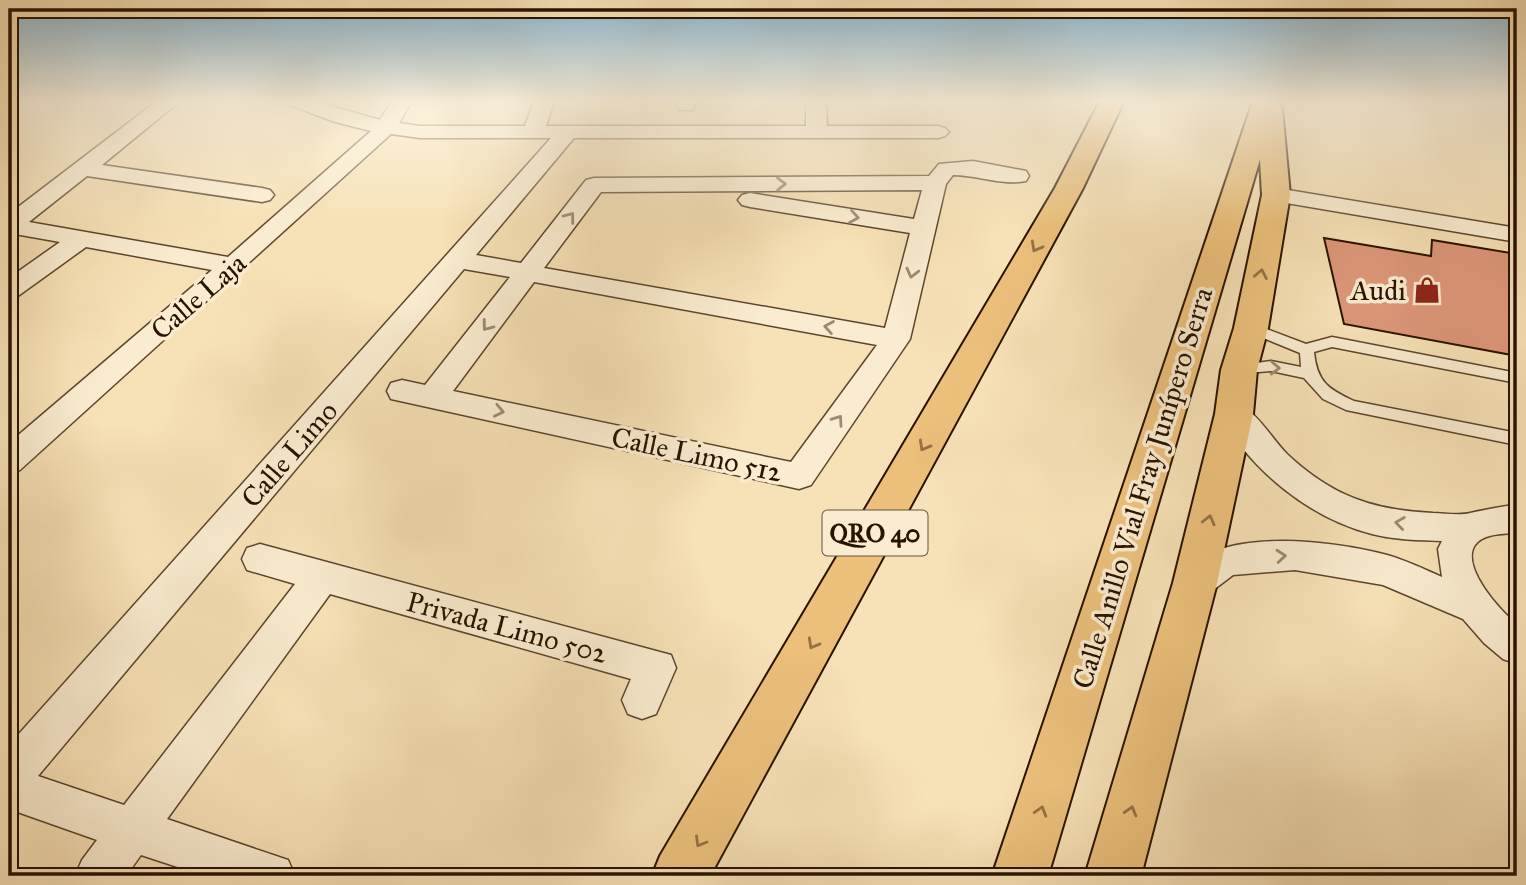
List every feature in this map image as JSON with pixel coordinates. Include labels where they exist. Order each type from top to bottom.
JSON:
[{"type":"highway","name":"QRO 40","points":[[680,876],[1069,188],[1092,142]]},
{"type":"highway","name":"Calle Anillo Vial Fray Junípero Serra","points":[[1020,876],[1254,142]]},
{"type":"highway","points":[[1112,876],[1195,583],[1234,414],[1239,370],[1251,328],[1276,195],[1271,142]]},
{"type":"street","points":[[9,226],[118,142]]},
{"type":"street","name":"Calle Laja","points":[[9,461],[370,142]]},
{"type":"street","name":"Calle Limo","points":[[9,776],[559,142]]},
{"type":"street","name":"Calle Limo 512","points":[[935,183],[594,185],[528,272],[417,394],[799,476],[896,339],[935,183],[947,169],[973,168],[1018,176]]},
{"type":"street","points":[[85,169],[262,195]]},
{"type":"street","name":"Calle Limo 512","points":[[666,186],[924,228]]},
{"type":"street","points":[[1276,195],[1517,235]]},
{"type":"street","points":[[9,226],[233,266]]},
{"type":"street","points":[[9,290],[81,239]]},
{"type":"street","points":[[458,260],[896,339]]},
{"type":"street","points":[[1234,414],[1260,448],[1303,488],[1363,518],[1429,527],[1468,528],[1495,518],[1517,519]]},
{"type":"street","points":[[1468,528],[1454,547],[1456,574],[1473,606],[1505,639],[1517,647]]},
{"type":"street","points":[[1195,583],[1226,561],[1294,555],[1386,570],[1473,606]]},
{"type":"street","name":"Privada Limo 502","points":[[260,559],[657,668],[642,701]]},
{"type":"street","points":[[98,876],[322,576]]},
{"type":"street","points":[[9,788],[272,876]]},
{"type":"lane","points":[[1251,328],[1307,350]]},
{"type":"lane","points":[[1307,350],[1318,344],[1332,342],[1517,378]]},
{"type":"lane","points":[[1307,350],[1310,374],[1328,395],[1351,406],[1517,439]]},
{"type":"lane","points":[[1239,370],[1270,366],[1310,374]]},
{"type":"building","name":"Audi","points":[[1324,238],[1431,256],[1432,240],[1517,254],[1517,356],[1344,324]]},
{"type":"place","name":"Audi","points":[[1427,290]]}]
